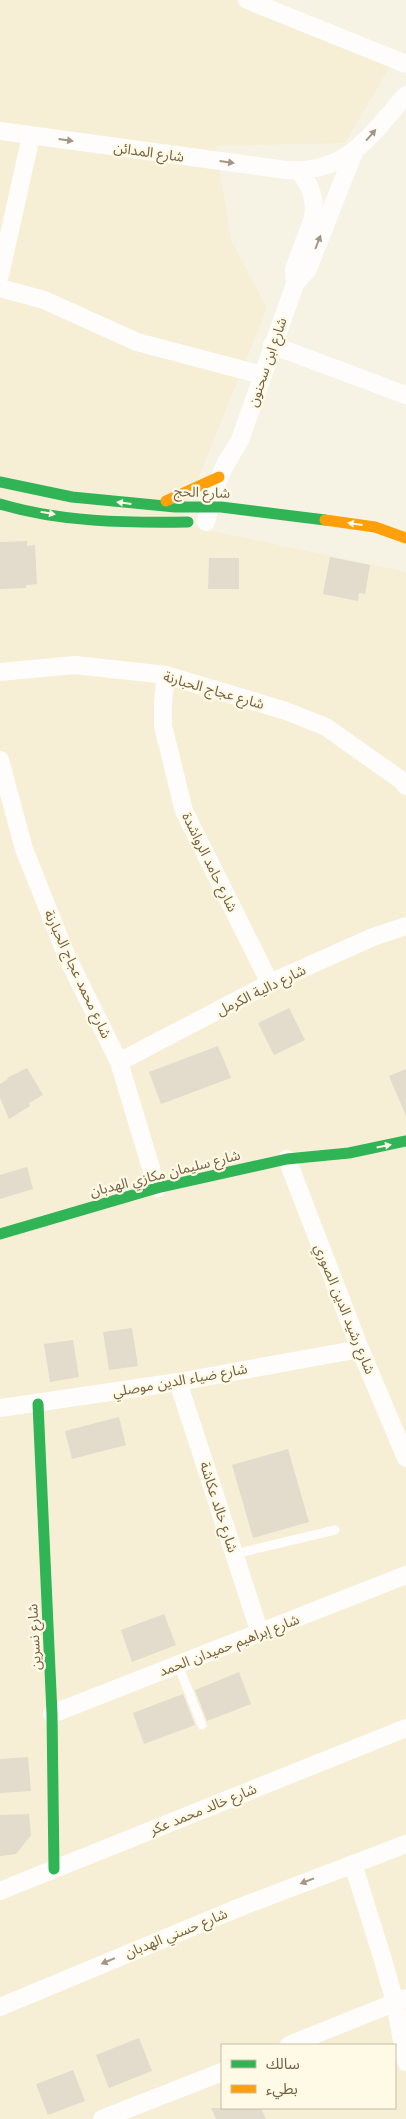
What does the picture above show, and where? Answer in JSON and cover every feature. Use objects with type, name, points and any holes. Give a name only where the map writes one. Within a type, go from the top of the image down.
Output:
[{"type":"street","points":[[246,0],[406,64]]},
{"type":"street","name":"شارع ابن سحنون","points":[[298,171],[322,168],[354,152],[406,95]]},
{"type":"street","name":"شارع المدائن","points":[[0,131],[298,171]]},
{"type":"street","points":[[0,275],[31,136]]},
{"type":"street","name":"شارع ابن سحنون","points":[[214,514],[238,454],[240,440],[295,284],[308,269],[354,152]]},
{"type":"street","name":"شارع ابن سحنون","points":[[295,284],[294,269],[313,218],[314,209],[309,184],[298,171]]},
{"type":"street","points":[[0,288],[44,300],[138,342],[262,375]]},
{"type":"street","points":[[272,345],[406,395]]},
{"type":"street","name":"شارع ابن سحنون","points":[[214,514],[219,477],[240,440]]},
{"type":"street","points":[[155,505],[188,493],[219,477]]},
{"type":"street","name":"شارع الحج","points":[[0,482],[72,497],[155,505],[214,514]]},
{"type":"street","points":[[236,496],[247,510]]},
{"type":"street","name":"شارع الحج","points":[[2,506],[58,515],[132,522],[247,510],[375,527],[404,538]]},
{"type":"street","name":"شارع الحج","points":[[286,527],[373,537],[404,538]]},
{"type":"street","name":"شارع عجاج الحبارنة","points":[[0,672],[75,665],[166,675],[286,711],[326,727],[401,780],[406,786]]},
{"type":"street","name":"شارع حامد الرواشدة","points":[[166,675],[163,726],[184,810],[270,983]]},
{"type":"street","name":"شارع محمد عجاج الحبارنة","points":[[0,760],[24,850],[67,956],[119,1062],[157,1188]]},
{"type":"street","name":"شارع دالية الكرمل","points":[[119,1062],[270,983],[373,937],[406,926]]},
{"type":"street","name":"شارع سليمان مكازي الهدبان","points":[[328,1154],[346,1146],[406,1129]]},
{"type":"street","name":"شارع سليمان مكازي الهدبان","points":[[3,1230],[157,1188],[286,1159],[349,1153],[406,1141]]},
{"type":"street","name":"شارع رشيد الدين الصوري","points":[[286,1159],[360,1348],[406,1458]]},
{"type":"street","name":"شارع ضياء الدين موصلي","points":[[0,1408],[38,1404],[178,1382],[360,1348]]},
{"type":"street","name":"شارع خالد عكاشة","points":[[178,1382],[260,1633]]},
{"type":"street","name":"شارع نسرين","points":[[38,1404],[52,1714],[54,1870]]},
{"type":"street","name":"شارع إبراهيم حميدان الحمد","points":[[52,1714],[406,1575]]},
{"type":"street","name":"شارع خالد محمد عكر","points":[[0,1891],[406,1728]]},
{"type":"street","name":"شارع حسني الهدبان","points":[[0,2007],[224,1913],[406,1844]]},
{"type":"street","points":[[353,1864],[400,2000],[406,2062]]},
{"type":"street","points":[[291,2044],[400,2000]]},
{"type":"street","points":[[102,2119],[221,2072]]},
{"type":"lane","points":[[235,1554],[336,1530]]},
{"type":"lane","points":[[178,1665],[202,1726]]},
{"type":"shaded area","points":[[0,0],[270,0],[398,53],[345,143],[216,146],[231,240],[267,308],[180,524],[406,572],[406,2119],[0,2119]]},
{"type":"building","points":[[27,541],[27,546],[35,545],[37,584],[26,585],[26,588],[0,589],[0,542]]},
{"type":"building","points":[[330,557],[370,565],[365,594],[359,593],[358,601],[323,594]]},
{"type":"building","points":[[209,558],[239,558],[239,589],[208,589]]},
{"type":"building","points":[[289,1008],[305,1040],[274,1055],[258,1023]]},
{"type":"building","points":[[218,1046],[231,1078],[161,1104],[149,1072]]},
{"type":"building","points":[[27,1068],[43,1095],[29,1103],[30,1106],[9,1119],[0,1098],[0,1084],[7,1078]]},
{"type":"building","points":[[406,1069],[406,1116],[389,1076]]},
{"type":"building","points":[[27,1167],[33,1189],[0,1199],[0,1175]]},
{"type":"building","points":[[132,1328],[138,1366],[109,1370],[103,1332]]},
{"type":"building","points":[[73,1340],[79,1377],[50,1382],[44,1344]]},
{"type":"building","points":[[119,1417],[126,1445],[72,1459],[65,1431]]},
{"type":"building","points":[[288,1449],[309,1522],[253,1538],[232,1465]]},
{"type":"building","points":[[164,1614],[176,1645],[132,1662],[121,1630]]},
{"type":"building","points":[[239,1672],[251,1704],[207,1721],[195,1690]]},
{"type":"building","points":[[183,1694],[195,1725],[144,1744],[133,1713]]},
{"type":"building","points":[[28,1757],[31,1791],[0,1793],[0,1759]]},
{"type":"building","points":[[29,1814],[31,1835],[16,1854],[0,1856],[0,1815]]},
{"type":"building","points":[[139,2038],[152,2071],[109,2088],[96,2055]]},
{"type":"building","points":[[73,2070],[85,2101],[48,2115],[36,2084]]},
{"type":"building","points":[[211,2108],[261,2109],[266,2119],[216,2119]]},
{"type":"traffic: fast","points":[[0,482],[72,497],[175,507],[221,507],[325,520]]},
{"type":"traffic: fast","points":[[0,504],[46,515],[70,518],[141,522],[188,522]]},
{"type":"traffic: fast","points":[[0,1234],[157,1188],[287,1159],[349,1153],[406,1141]]},
{"type":"traffic: fast","points":[[38,1404],[52,1714],[54,1869]]},
{"type":"traffic: slow","points":[[166,501],[219,477]]},
{"type":"traffic: slow","points":[[325,520],[375,527],[406,538]]}]
